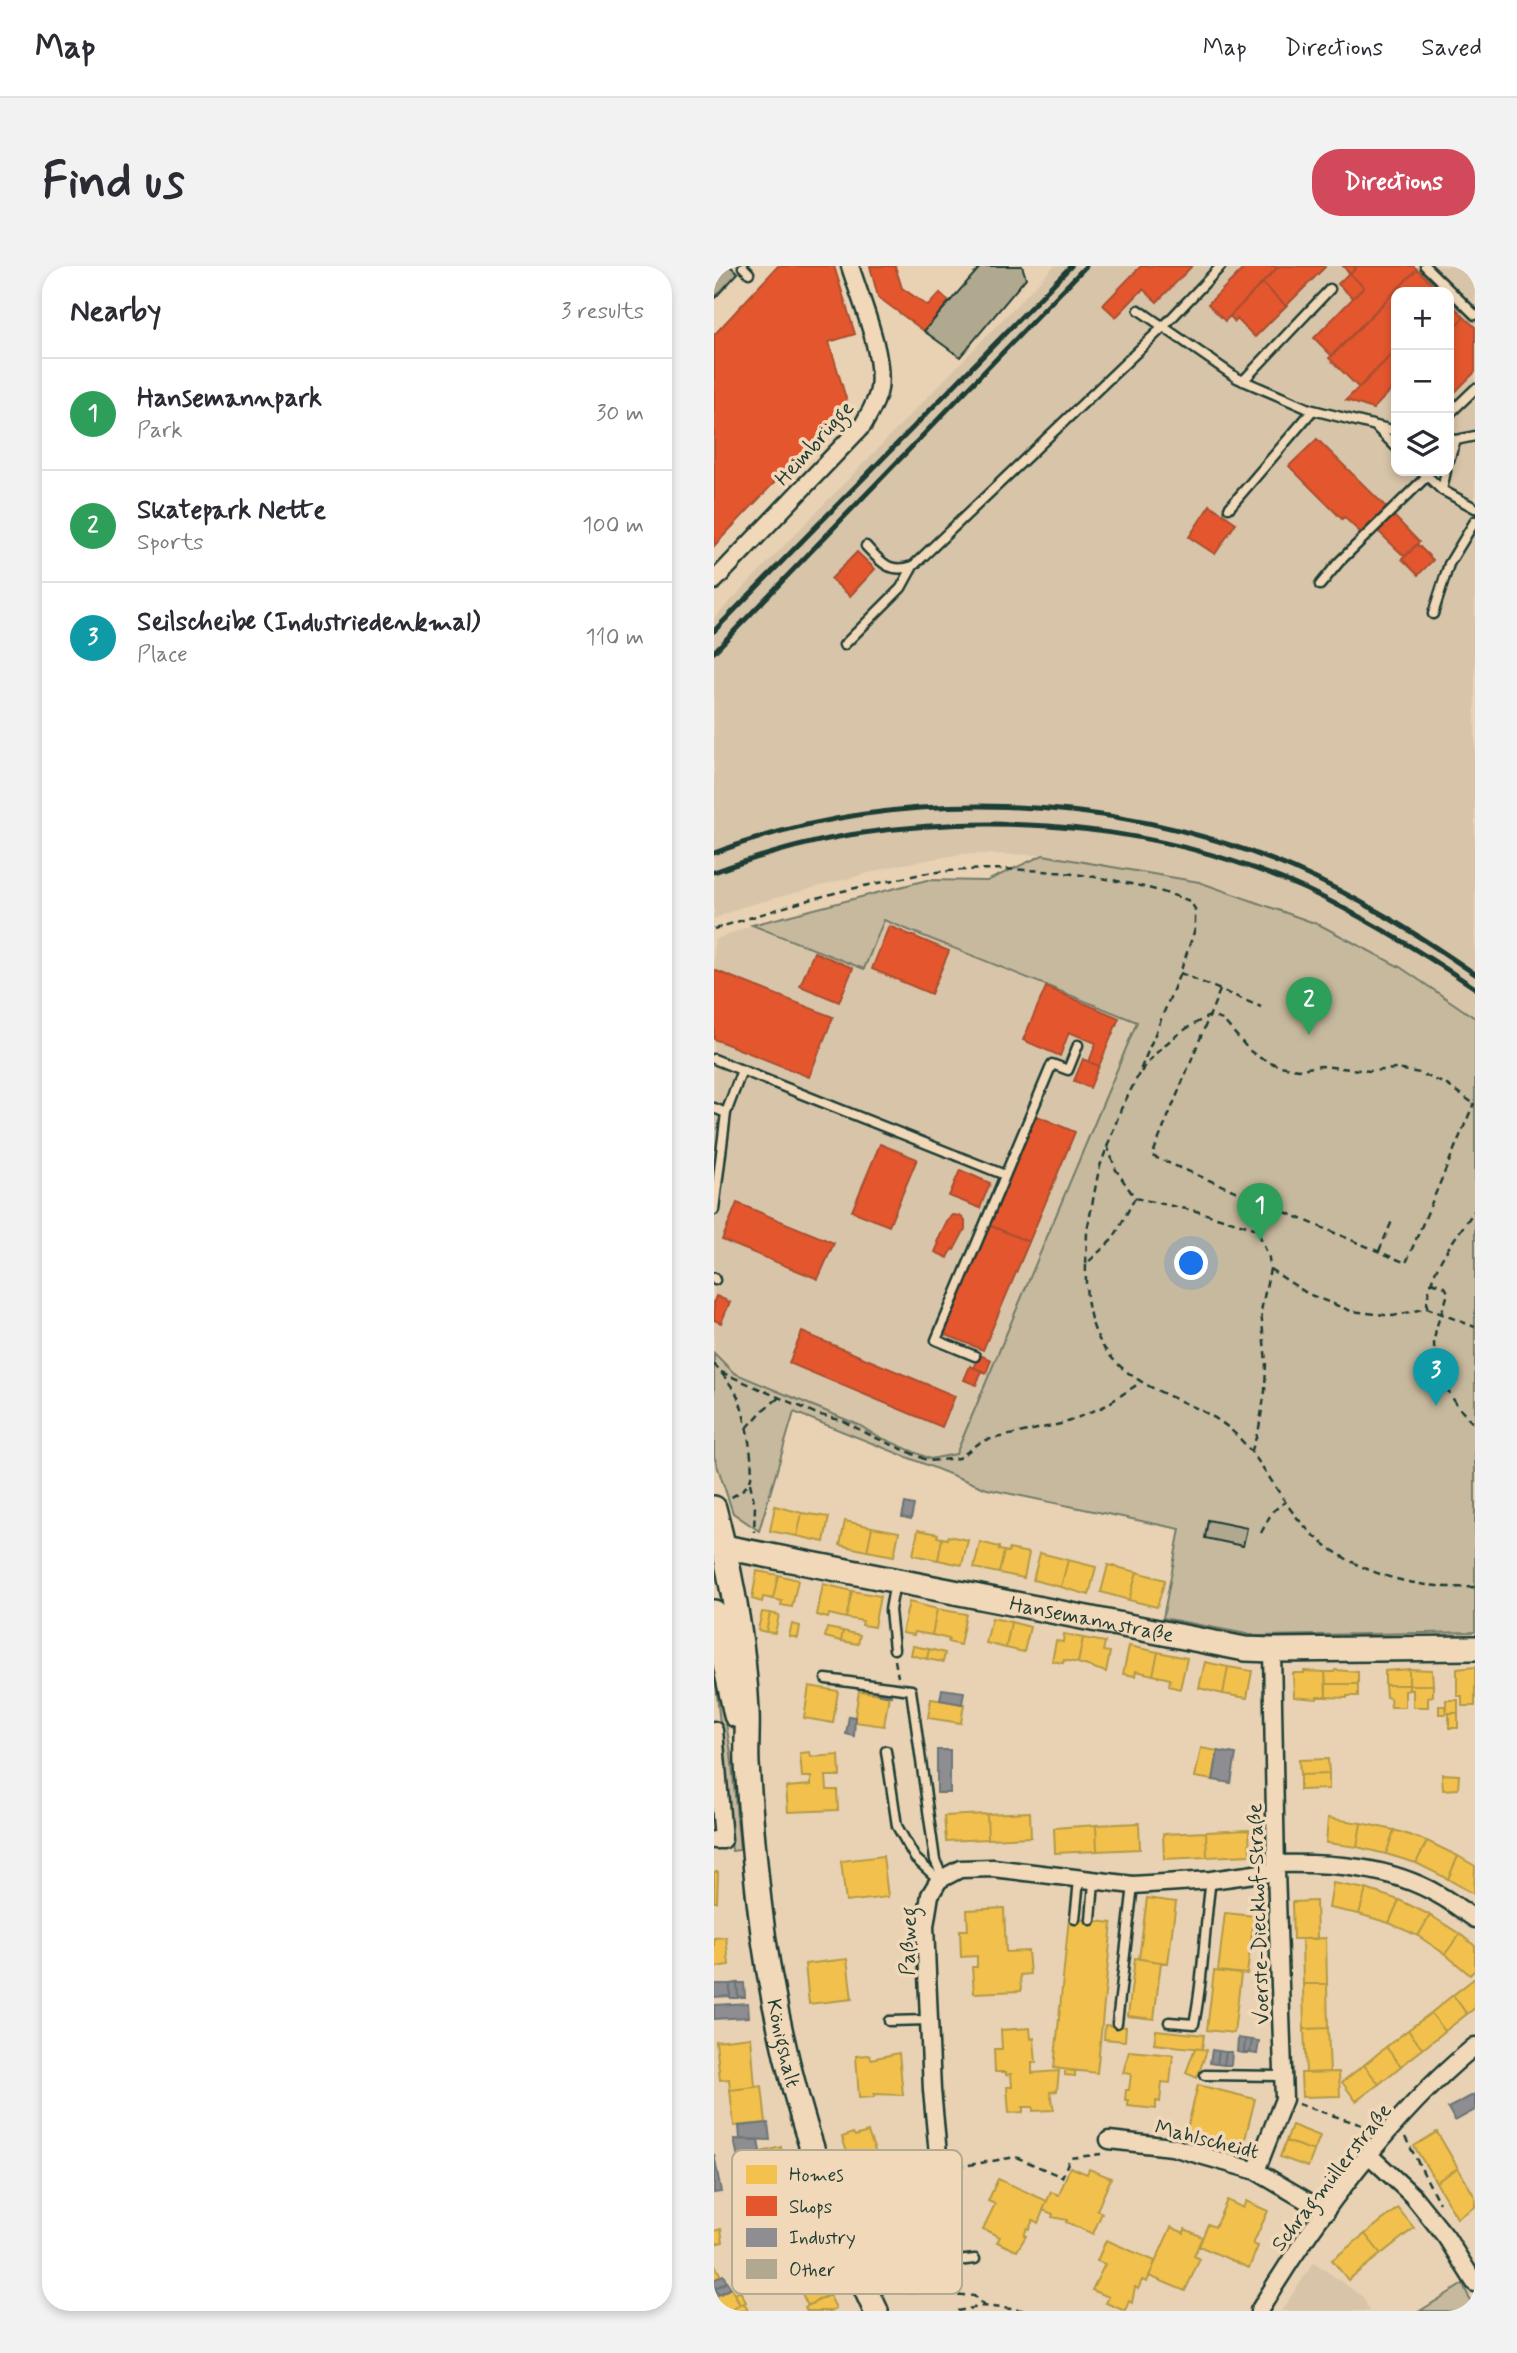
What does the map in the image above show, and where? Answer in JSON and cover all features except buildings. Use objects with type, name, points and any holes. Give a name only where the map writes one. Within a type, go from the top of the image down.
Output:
[{"type":"main road","name":"Königshalt","points":[[720,1504],[719,1546],[742,1651],[748,1712],[747,1762],[769,1980],[785,2056],[812,2150]]},
{"type":"main road","name":"Hansemannstraße","points":[[719,1546],[1245,1649],[1475,1648]]},
{"type":"main road","name":"Königshalt","points":[[715,1624],[747,1762]]},
{"type":"main road","name":"Königshalt","points":[[868,2294],[876,2311]]},
{"type":"street","name":"Heimbrügge","points":[[714,581],[863,425],[873,407],[878,390],[879,367],[850,266]]},
{"type":"street","name":"Voerste-Dieckhof-Straße","points":[[1256,2171],[1284,2099],[1272,1650]]},
{"type":"street","points":[[714,1730],[719,1840]]},
{"type":"street","points":[[941,1879],[960,1869],[993,1868],[1133,1885],[1211,1880],[1276,1868],[1349,1866],[1394,1875],[1438,1894],[1475,1919]]},
{"type":"street","name":"Paßweg","points":[[938,2150],[925,1926],[930,1895],[941,1879]]},
{"type":"street","name":"Schragmüllerstraße","points":[[1259,2311],[1326,2212],[1369,2155],[1449,2067],[1475,2046]]},
{"type":"street","name":"Mahlscheidt","points":[[1109,2140],[1172,2147],[1256,2171],[1326,2212]]},
{"type":"street","points":[[1369,2155],[1413,2196],[1446,2237],[1475,2283]]},
{"type":"lane","points":[[844,645],[901,588],[913,566],[1163,327],[1221,266]]},
{"type":"lane","points":[[1425,266],[1475,315]]},
{"type":"lane","points":[[1243,381],[1331,289]]},
{"type":"lane","points":[[1139,310],[1243,381],[1313,410],[1391,430]]},
{"type":"lane","points":[[1450,413],[1475,388]]},
{"type":"lane","points":[[1228,508],[1313,410]]},
{"type":"lane","points":[[1377,428],[1391,441]]},
{"type":"lane","points":[[1454,439],[1475,436]]},
{"type":"lane","points":[[1320,585],[1422,476]]},
{"type":"lane","points":[[1426,476],[1442,490],[1475,508]]},
{"type":"lane","points":[[1442,490],[1445,476]]},
{"type":"lane","points":[[1433,614],[1449,564],[1474,524]]},
{"type":"lane","points":[[866,546],[883,564],[893,569],[902,570],[913,566]]},
{"type":"lane","points":[[975,1356],[936,1340],[1052,1064],[1068,1070],[1078,1045]]},
{"type":"lane","points":[[714,1059],[1005,1175]]},
{"type":"lane","points":[[714,1210],[726,1113],[742,1070]]},
{"type":"lane","points":[[714,1108],[726,1113]]},
{"type":"lane","points":[[894,1649],[890,1610],[895,1579]]},
{"type":"lane","points":[[826,1679],[911,1690],[935,1860],[941,1879]]},
{"type":"lane","points":[[886,1751],[897,1826],[915,1858],[941,1879]]},
{"type":"lane","points":[[1169,2022],[1195,2024],[1211,1880]]},
{"type":"lane","points":[[1076,1919],[1087,1881]]},
{"type":"lane","points":[[1087,1881],[1091,1920]]},
{"type":"lane","points":[[1117,2024],[1133,1885]]},
{"type":"lane","points":[[889,2021],[929,2020]]},
{"type":"lane","points":[[1205,2075],[1284,2076]]},
{"type":"lane","points":[[962,2260],[975,2259]]},
{"type":"path","points":[[714,929],[798,902],[865,885],[936,872],[1028,870],[1139,884],[1190,901],[1195,909],[1195,929],[1137,1078],[1106,1144],[1092,1199],[1087,1231],[1085,1295],[1090,1322],[1104,1350],[1118,1365],[1141,1382],[1206,1411],[1230,1429],[1252,1450],[1286,1501],[1311,1532],[1334,1553],[1368,1570],[1409,1583],[1475,1587]]},
{"type":"path","points":[[1180,973],[1261,1007]]},
{"type":"path","points":[[1137,1078],[1165,1043],[1209,1016],[1223,1020],[1258,1057],[1279,1066],[1299,1069],[1321,1066],[1370,1071],[1397,1069],[1420,1073],[1475,1104],[1406,1263],[1152,1156],[1209,1016],[1220,990]]},
{"type":"path","points":[[1106,1144],[1116,1170],[1135,1198],[1196,1211],[1257,1229]]},
{"type":"path","points":[[1086,1264],[1113,1239],[1135,1198]]},
{"type":"path","points":[[1252,1450],[1259,1428],[1265,1391],[1266,1362],[1261,1311],[1270,1269],[1257,1229],[1268,1205]]},
{"type":"path","points":[[1427,1308],[1432,1282],[1448,1248],[1475,1210]]},
{"type":"path","points":[[1379,1251],[1392,1221]]},
{"type":"path","points":[[1270,1269],[1308,1294],[1351,1311],[1393,1316],[1427,1308],[1475,1327]]},
{"type":"path","points":[[1432,1282],[1444,1287],[1448,1292],[1434,1338],[1436,1360],[1452,1396],[1475,1425]]},
{"type":"path","points":[[714,1364],[738,1396],[747,1428],[750,1482],[755,1506],[754,1539]]},
{"type":"path","points":[[721,1372],[817,1414],[843,1421],[929,1461],[959,1458],[982,1441],[1066,1423],[1105,1406],[1141,1382]]},
{"type":"path","points":[[747,1428],[764,1409],[780,1397]]},
{"type":"path","points":[[720,1504],[750,1482]]},
{"type":"path","points":[[1261,1533],[1272,1512],[1286,1501]]},
{"type":"path","points":[[1284,2099],[1393,2128],[1439,2198],[1446,2237]]},
{"type":"path","points":[[962,2166],[1016,2157],[1062,2177],[1070,2158],[1107,2153],[1109,2140]]},
{"type":"path","points":[[962,2294],[974,2295],[984,2306]]},
{"type":"path","points":[[957,2311],[1001,2306],[1029,2311]]},
{"type":"shaded area","points":[[1054,266],[1475,266],[1475,1018],[1400,967],[1320,925],[1199,882],[1043,855],[963,854],[898,865],[739,908],[714,919],[714,618]]},
{"type":"shaded area","points":[[1043,855],[1199,882],[1320,925],[1400,967],[1475,1018],[1475,1632],[1257,1636],[1163,1618],[1180,1529],[987,1489],[794,1412],[759,1531],[733,1513],[714,1456],[714,1353],[734,1373],[859,1425],[875,1435],[930,1459],[956,1454],[1137,1022],[884,920],[864,969],[752,925],[927,880],[987,881]]},
{"type":"shaded area","points":[[884,920],[1137,1022],[956,1454],[930,1459],[875,1435],[859,1425],[734,1373],[714,1353],[714,940],[752,925],[864,969]]},
{"type":"shaded area","points":[[719,1682],[731,1753],[740,1850],[732,1851],[716,1683]]},
{"type":"shaded area","points":[[1314,2262],[1363,2297],[1370,2311],[1281,2311]]},
{"type":"shaded area","points":[[1463,2284],[1475,2311],[1420,2311]]},
{"type":"railway","points":[[714,631],[1071,266]]},
{"type":"railway","points":[[714,652],[1086,266]]},
{"type":"railway","points":[[714,853],[784,831],[856,816],[930,808],[1004,806],[1079,812],[1152,824],[1224,843],[1292,868],[1386,916],[1475,974]]},
{"type":"railway","points":[[714,872],[825,840],[919,827],[1032,825],[1144,838],[1253,868],[1305,889],[1392,935],[1475,988]]},
{"type":"place","name":"Skatepark Nette","points":[[1309,1035]]},
{"type":"place","name":"Hansemannpark","points":[[1260,1241]]},
{"type":"place","name":"Seilscheibe (Industriedenkmal)","points":[[1436,1406]]}]
